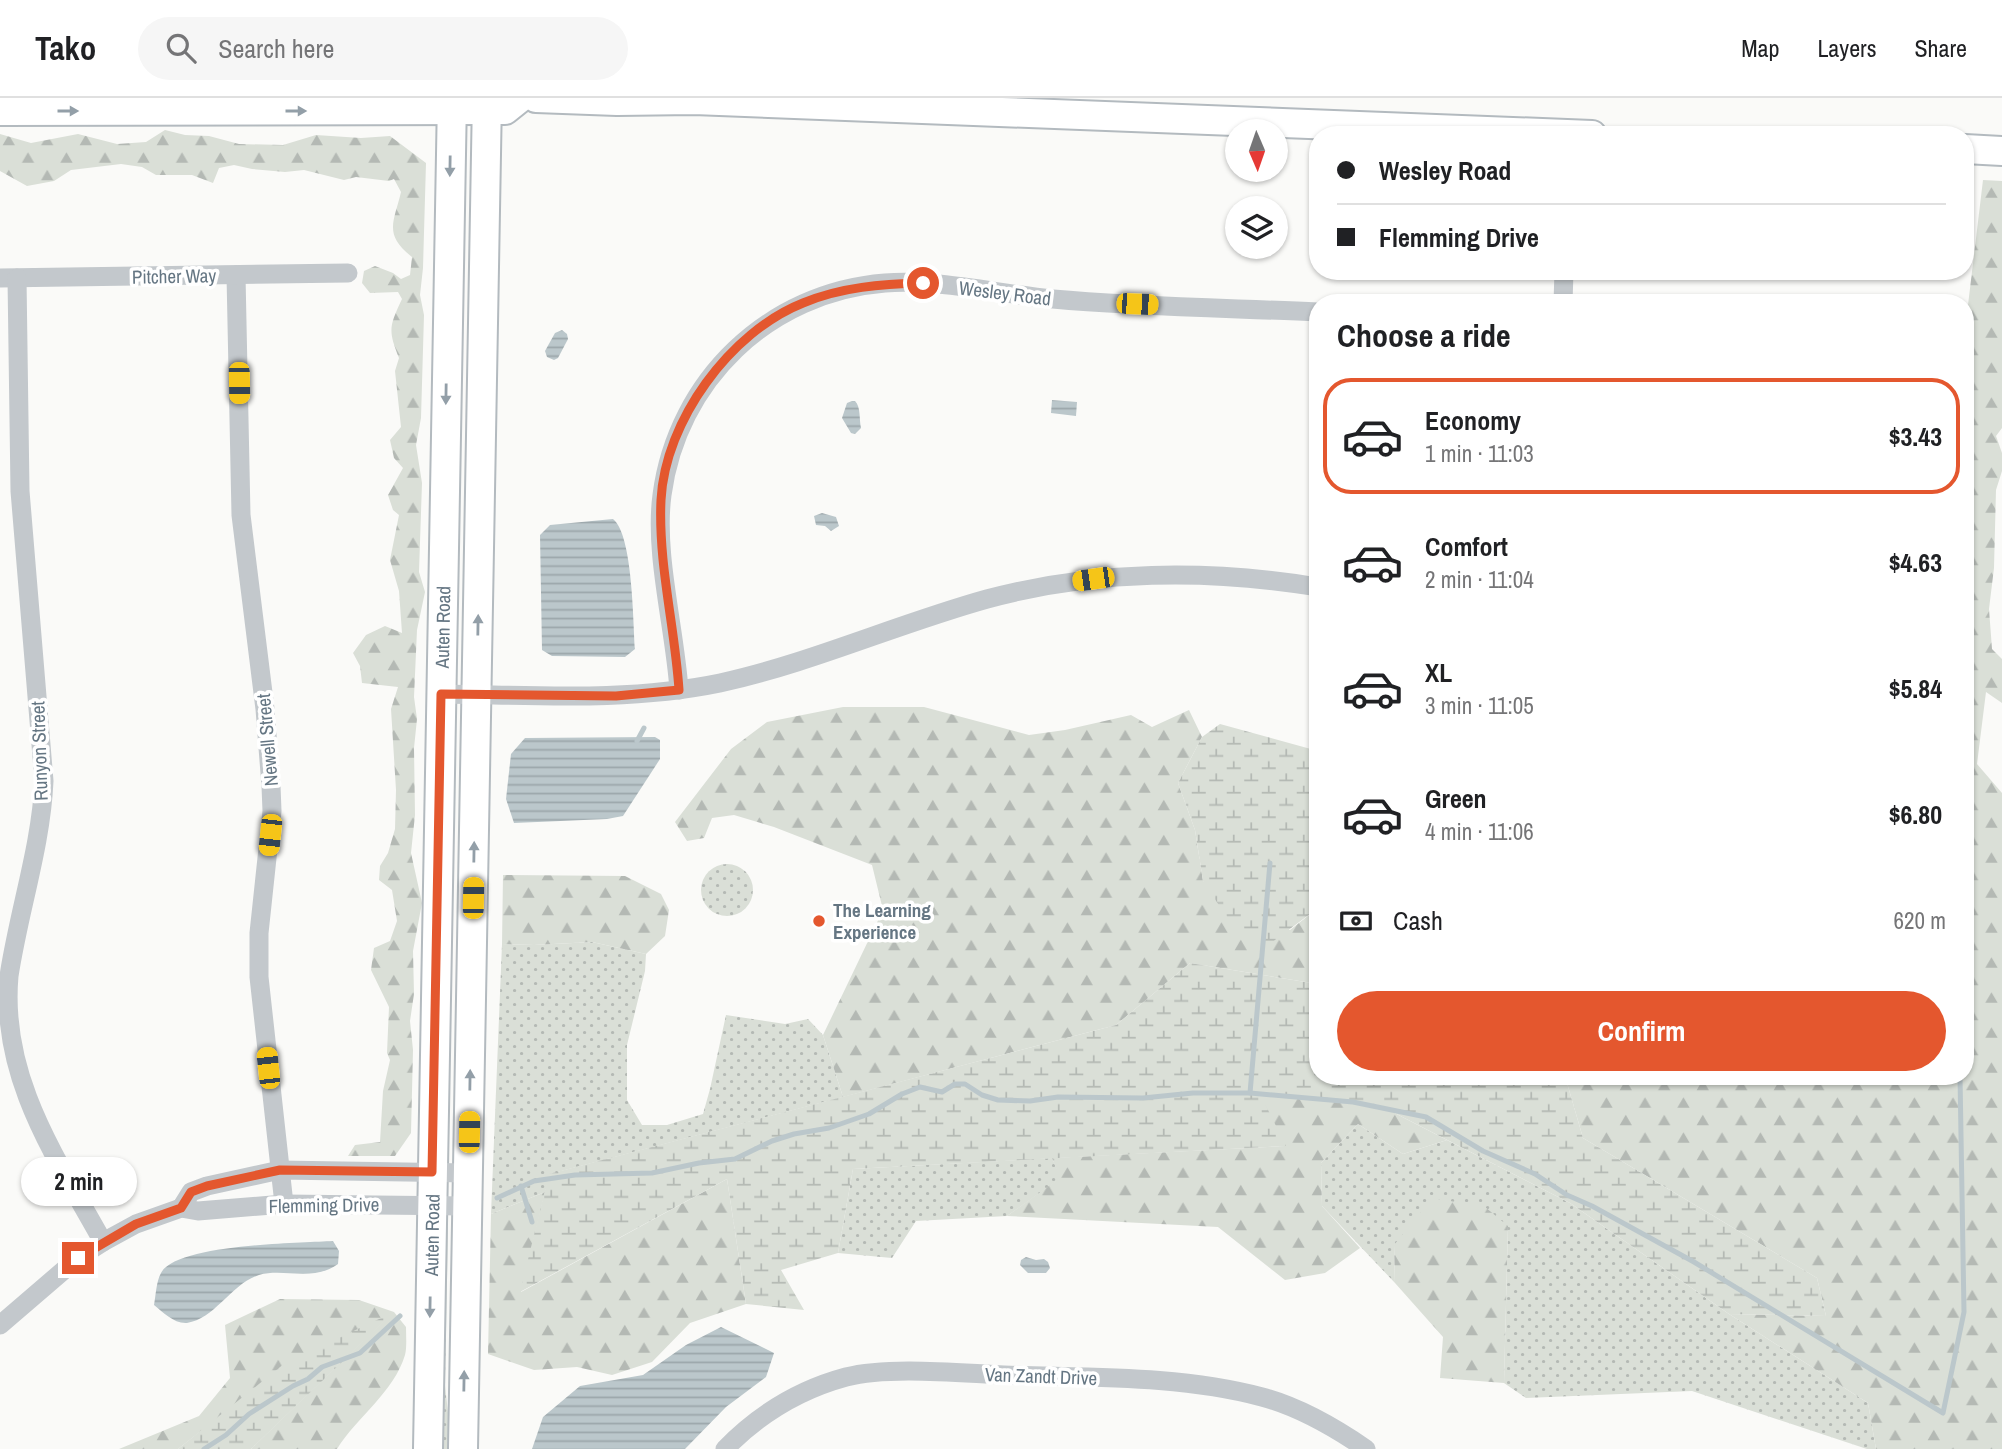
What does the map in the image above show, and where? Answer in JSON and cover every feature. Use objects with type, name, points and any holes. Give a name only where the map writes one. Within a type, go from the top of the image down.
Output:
[{"type":"street","points":[[0,111],[487,104],[505,110],[520,98]]},
{"type":"street","points":[[536,98],[694,100],[1363,126]]},
{"type":"street","name":"Auten Road","points":[[463,1449],[487,104]]},
{"type":"street","name":"Auten Road","points":[[428,1449],[452,105]]},
{"type":"street","points":[[1974,149],[2002,151]]},
{"type":"street","name":"Pitcher Way","points":[[9,278],[348,273]]},
{"type":"street","name":"Newell Street","points":[[236,275],[242,515],[266,720],[272,811],[259,933],[259,977],[284,1203]]},
{"type":"street","name":"Runyon Street","points":[[9,278],[20,491],[44,781],[39,828],[9,978],[7,1015],[12,1062],[32,1118],[103,1242]]},
{"type":"street","name":"Wesley Road","points":[[679,690],[661,541],[662,497],[668,459],[682,423],[699,393],[719,366],[743,341],[770,321],[803,303],[884,283],[923,283],[1052,299],[1309,312]]},
{"type":"street","points":[[441,694],[616,696],[679,690],[764,672],[989,599],[1093,579],[1152,575],[1228,577],[1280,580],[1309,585]]},
{"type":"street","name":"Flemming Drive","points":[[181,1208],[191,1192],[280,1170],[468,1173]]},
{"type":"street","name":"Flemming Drive","points":[[0,1325],[78,1258],[136,1224],[181,1208],[198,1211],[284,1203],[467,1206]]},
{"type":"street","name":"Van Zandt Drive","points":[[725,1449],[747,1426],[811,1388],[848,1377],[883,1372],[1213,1385],[1265,1398],[1301,1412],[1338,1429],[1366,1449]]},
{"type":"green space","points":[[165,130],[185,135],[209,136],[239,144],[283,145],[316,135],[361,138],[390,136],[426,163],[420,295],[424,315],[421,418],[416,445],[422,483],[419,572],[425,592],[417,630],[414,697],[417,719],[414,748],[415,815],[411,853],[422,903],[413,951],[414,994],[410,1021],[413,1050],[411,1133],[395,1156],[348,1156],[355,1145],[380,1142],[383,1091],[390,1060],[387,1053],[389,1007],[371,970],[374,948],[390,941],[397,921],[392,890],[379,880],[380,866],[388,853],[395,829],[396,790],[391,709],[398,687],[362,683],[360,666],[353,653],[366,635],[385,626],[402,633],[399,591],[390,560],[399,515],[393,510],[388,495],[403,468],[394,458],[390,440],[401,427],[395,371],[399,358],[392,328],[402,299],[398,292],[370,293],[362,283],[364,271],[375,266],[401,279],[410,275],[412,257],[397,241],[393,227],[401,192],[394,179],[389,181],[356,177],[344,180],[304,170],[285,172],[234,165],[219,168],[213,183],[192,175],[156,175],[142,167],[121,164],[71,170],[54,181],[27,186],[0,171],[0,134],[31,143],[78,134],[117,144],[146,142]]},
{"type":"green space","points":[[1983,180],[2002,181],[2002,428],[1996,436],[2002,453],[2002,471],[1996,490],[1994,568],[1989,609],[1992,649],[2002,659],[2002,703],[1986,692],[1977,764],[2002,793],[2002,1449],[1876,1449],[1868,1403],[1729,1314],[1826,1316],[1817,1278],[1583,1138],[1568,1085],[1974,1085],[1974,294],[1969,294],[1971,280],[1974,280],[1974,255]]},
{"type":"green space","points":[[843,707],[924,707],[1029,735],[1131,715],[1152,727],[1189,710],[1202,737],[1178,783],[1195,830],[1203,881],[1290,930],[1309,915],[1309,983],[1190,963],[1116,1025],[843,1097],[823,1035],[883,910],[872,865],[774,827],[734,815],[712,818],[704,838],[687,841],[675,822],[731,749],[767,722]]},
{"type":"green space","points":[[1220,724],[1309,749],[1309,915],[1271,943],[1248,939],[1226,916],[1203,881],[1195,830],[1178,783],[1202,737]]},
{"type":"green space","points":[[727,864],[737,866],[745,872],[751,880],[751,900],[745,908],[737,914],[727,916],[717,914],[709,908],[703,900],[701,890],[703,880],[709,872],[717,866]]},
{"type":"green space","points":[[503,875],[625,876],[661,894],[669,910],[665,936],[646,954],[592,942],[502,944]]},
{"type":"green space","points":[[592,942],[646,954],[645,971],[627,1045],[627,1100],[642,1125],[667,1125],[703,1114],[726,1015],[785,1024],[808,1019],[823,1035],[843,1097],[550,1174],[545,1192],[491,1214],[502,944]]},
{"type":"green space","points":[[1190,963],[1309,983],[1309,1085],[1568,1085],[1583,1138],[1817,1278],[1826,1316],[1729,1314],[1570,1203],[1383,1107],[1260,1094],[1286,1146],[853,1169],[838,1253],[781,1270],[804,1310],[746,1304],[727,1179],[520,1292],[549,1174],[1116,1025]]},
{"type":"green space","points":[[1259,1094],[1383,1107],[1447,1140],[1403,1154],[1358,1124],[1321,1163],[1322,1206],[1360,1248],[1325,1273],[1285,1280],[1218,1227],[1007,1216],[1060,1178],[1052,1158],[1285,1146]]},
{"type":"green space","points":[[1358,1124],[1403,1154],[1447,1140],[1570,1203],[1729,1314],[1868,1403],[1876,1449],[1867,1449],[1692,1391],[1526,1398],[1504,1383],[1508,1226],[1394,1245],[1395,1283],[1322,1206],[1321,1163]]},
{"type":"green space","points":[[1052,1158],[1061,1178],[1007,1216],[916,1221],[892,1258],[838,1253],[853,1169]]},
{"type":"green space","points":[[727,1179],[746,1304],[690,1323],[652,1362],[612,1375],[577,1367],[534,1370],[488,1354],[491,1214],[545,1192],[521,1292]]},
{"type":"green space","points":[[1432,1198],[1485,1207],[1508,1226],[1504,1383],[1440,1378],[1443,1337],[1395,1283],[1394,1245]]},
{"type":"green space","points":[[445,1224],[448,1227],[445,1385],[452,1449],[440,1449]]},
{"type":"green space","points":[[280,1299],[359,1300],[394,1312],[406,1327],[406,1352],[393,1381],[337,1449],[251,1449],[391,1314],[201,1431],[178,1449],[119,1449],[199,1416],[230,1378],[225,1325]]},
{"type":"green space","points":[[394,1312],[251,1449],[178,1449],[285,1363]]},
{"type":"shaded area","points":[[562,330],[568,339],[558,358],[554,360],[547,357],[545,351],[555,333]]},
{"type":"shaded area","points":[[1052,400],[1077,402],[1076,416],[1051,413]]},
{"type":"shaded area","points":[[852,401],[858,406],[861,428],[855,434],[851,433],[842,418],[847,403]]},
{"type":"shaded area","points":[[822,513],[836,517],[839,526],[831,531],[825,526],[816,525],[814,516]]},
{"type":"shaded area","points":[[613,519],[625,542],[635,649],[625,657],[552,656],[542,650],[540,535],[550,525]]},
{"type":"shaded area","points":[[655,737],[660,740],[660,759],[623,816],[514,823],[506,799],[511,754],[525,738]]},
{"type":"shaded area","points":[[333,1241],[339,1251],[338,1264],[309,1274],[259,1275],[249,1279],[197,1320],[178,1322],[154,1305],[161,1273],[171,1263],[190,1256],[268,1244]]},
{"type":"shaded area","points":[[1026,1257],[1044,1259],[1050,1268],[1046,1273],[1028,1273],[1020,1265],[1021,1260]]},
{"type":"shaded area","points":[[721,1327],[774,1353],[766,1377],[726,1407],[685,1449],[532,1449],[543,1417],[580,1386],[643,1375],[686,1345]]},
{"type":"waterway","points":[[637,741],[644,728]]},
{"type":"waterway","points":[[1250,1093],[1270,863]]},
{"type":"waterway","points":[[497,1198],[534,1181],[575,1175],[652,1173],[735,1159],[772,1141],[829,1128],[869,1114],[902,1094],[920,1087],[942,1092],[955,1084],[965,1084],[982,1095],[998,1100],[1250,1093],[1353,1102],[1426,1117],[1483,1151],[1535,1174],[1567,1195],[1694,1262],[1943,1413],[1964,1312],[1960,1085]]},
{"type":"waterway","points":[[521,1186],[532,1222]]},
{"type":"waterway","points":[[204,1449],[226,1435],[249,1414],[308,1379],[322,1367],[360,1353],[400,1316]]},
{"type":"place","name":"The Learning Experience","points":[[819,921]]},
{"type":"route","points":[[78,1258],[136,1224],[181,1208],[191,1192],[207,1186],[280,1170],[432,1172],[441,694],[616,696],[679,690],[677,655],[661,541],[662,497],[668,459],[682,423],[699,393],[719,366],[743,341],[770,321],[803,303],[884,283],[923,283]]}]
